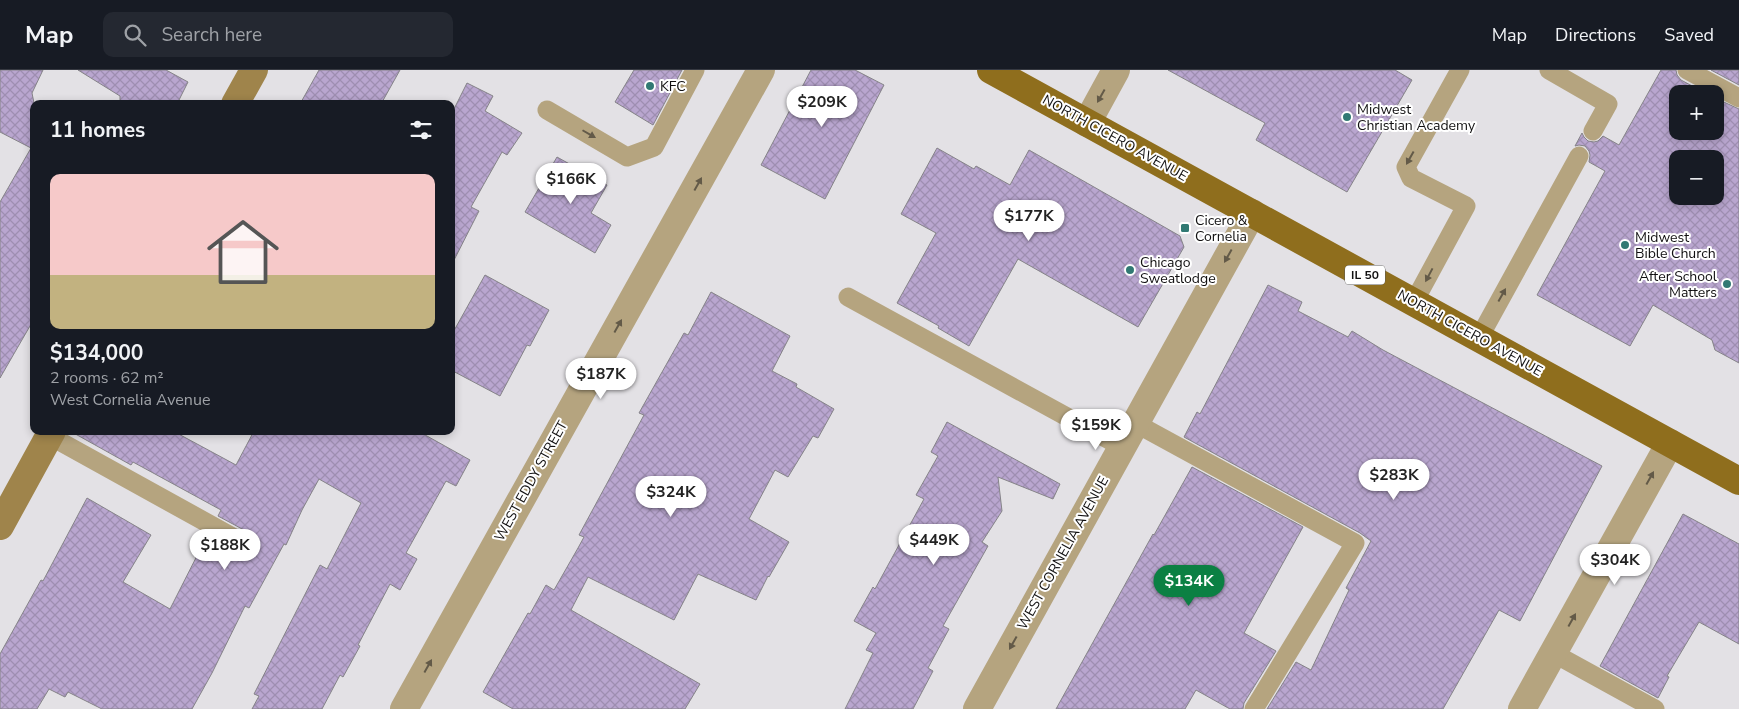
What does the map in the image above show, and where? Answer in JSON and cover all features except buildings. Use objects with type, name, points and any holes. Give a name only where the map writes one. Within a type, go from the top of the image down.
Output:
[{"type":"main road","name":"NORTH CICERO AVENUE","points":[[991,70],[1739,481]]},
{"type":"street","points":[[237,100],[254,70]]},
{"type":"street","name":"WEST EDDY STREET","points":[[404,709],[761,70]]},
{"type":"street","points":[[1087,123],[1116,70]]},
{"type":"street","name":"WEST CORNELIA AVENUE","points":[[977,709],[1252,213]]},
{"type":"street","points":[[0,526],[50,435]]},
{"type":"street","points":[[1522,709],[1670,443]]},
{"type":"lane","points":[[547,110],[627,157],[654,147],[695,70]]},
{"type":"lane","points":[[1414,302],[1466,206],[1411,178],[1406,167],[1460,70]]},
{"type":"lane","points":[[1549,70],[1608,104],[1594,131]]},
{"type":"lane","points":[[1687,70],[1739,98]]},
{"type":"lane","points":[[1479,338],[1579,156]]},
{"type":"lane","points":[[848,297],[1122,447]]},
{"type":"lane","points":[[1135,423],[1355,543],[1254,709]]},
{"type":"lane","points":[[53,435],[238,540]]},
{"type":"lane","points":[[1553,654],[1655,709]]},
{"type":"place","name":"KFC","points":[[650,86]]},
{"type":"place","name":"Midwest Christian Academy","points":[[1347,117]]},
{"type":"place","name":"Cicero & Cornelia","points":[[1185,228]]},
{"type":"place","name":"Midwest Bible Church","points":[[1625,245]]},
{"type":"place","name":"Chicago Sweatlodge","points":[[1130,270]]},
{"type":"place","name":"After School Matters","points":[[1727,284]]}]
